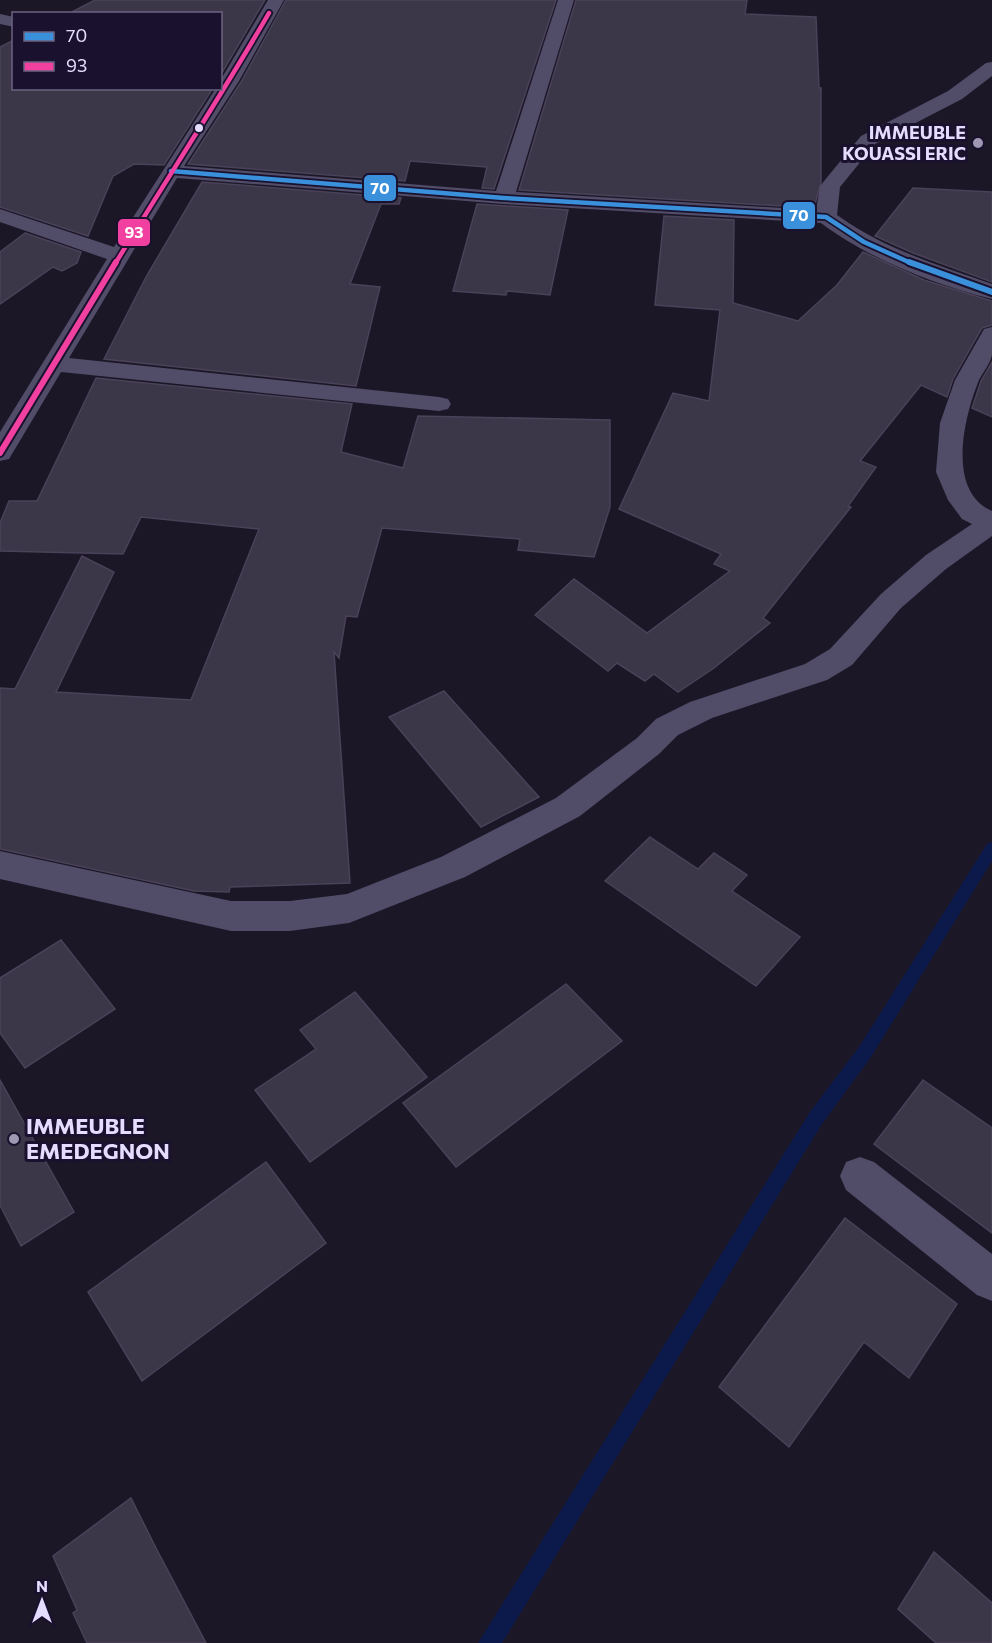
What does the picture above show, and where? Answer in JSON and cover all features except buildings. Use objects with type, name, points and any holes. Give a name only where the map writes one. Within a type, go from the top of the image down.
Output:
[{"type":"street","points":[[225,80],[276,0]]},
{"type":"street","points":[[504,198],[566,0]]},
{"type":"street","points":[[826,217],[830,186],[868,141],[955,95],[992,67]]},
{"type":"street","points":[[0,453],[219,90]]},
{"type":"street","points":[[171,171],[504,198],[826,217],[846,233],[897,258],[992,292]]},
{"type":"street","points":[[0,215],[119,256]]},
{"type":"street","points":[[0,865],[231,916],[290,916],[349,908],[453,867],[568,807],[648,746],[667,727],[701,711],[816,672],[841,657],[891,601],[936,562],[992,523],[972,513],[957,494],[949,472],[953,423],[967,380],[992,334]]},
{"type":"street","points":[[54,364],[439,404]]},
{"type":"street","points":[[860,1176],[992,1280]]},
{"type":"waterway","points":[[489,1643],[816,1118],[865,1052],[992,848]]},
{"type":"transit line","name":"93","points":[[0,453],[171,171],[230,81],[269,13]]},
{"type":"transit line","name":"70","points":[[171,171],[504,198],[826,217],[844,231],[884,252],[992,292]]},
{"type":"place","name":"IMMEUBLE KOUASSI ERIC","points":[[978,143]]},
{"type":"place","name":"IMMEUBLE EMEDEGNON","points":[[14,1139]]}]
